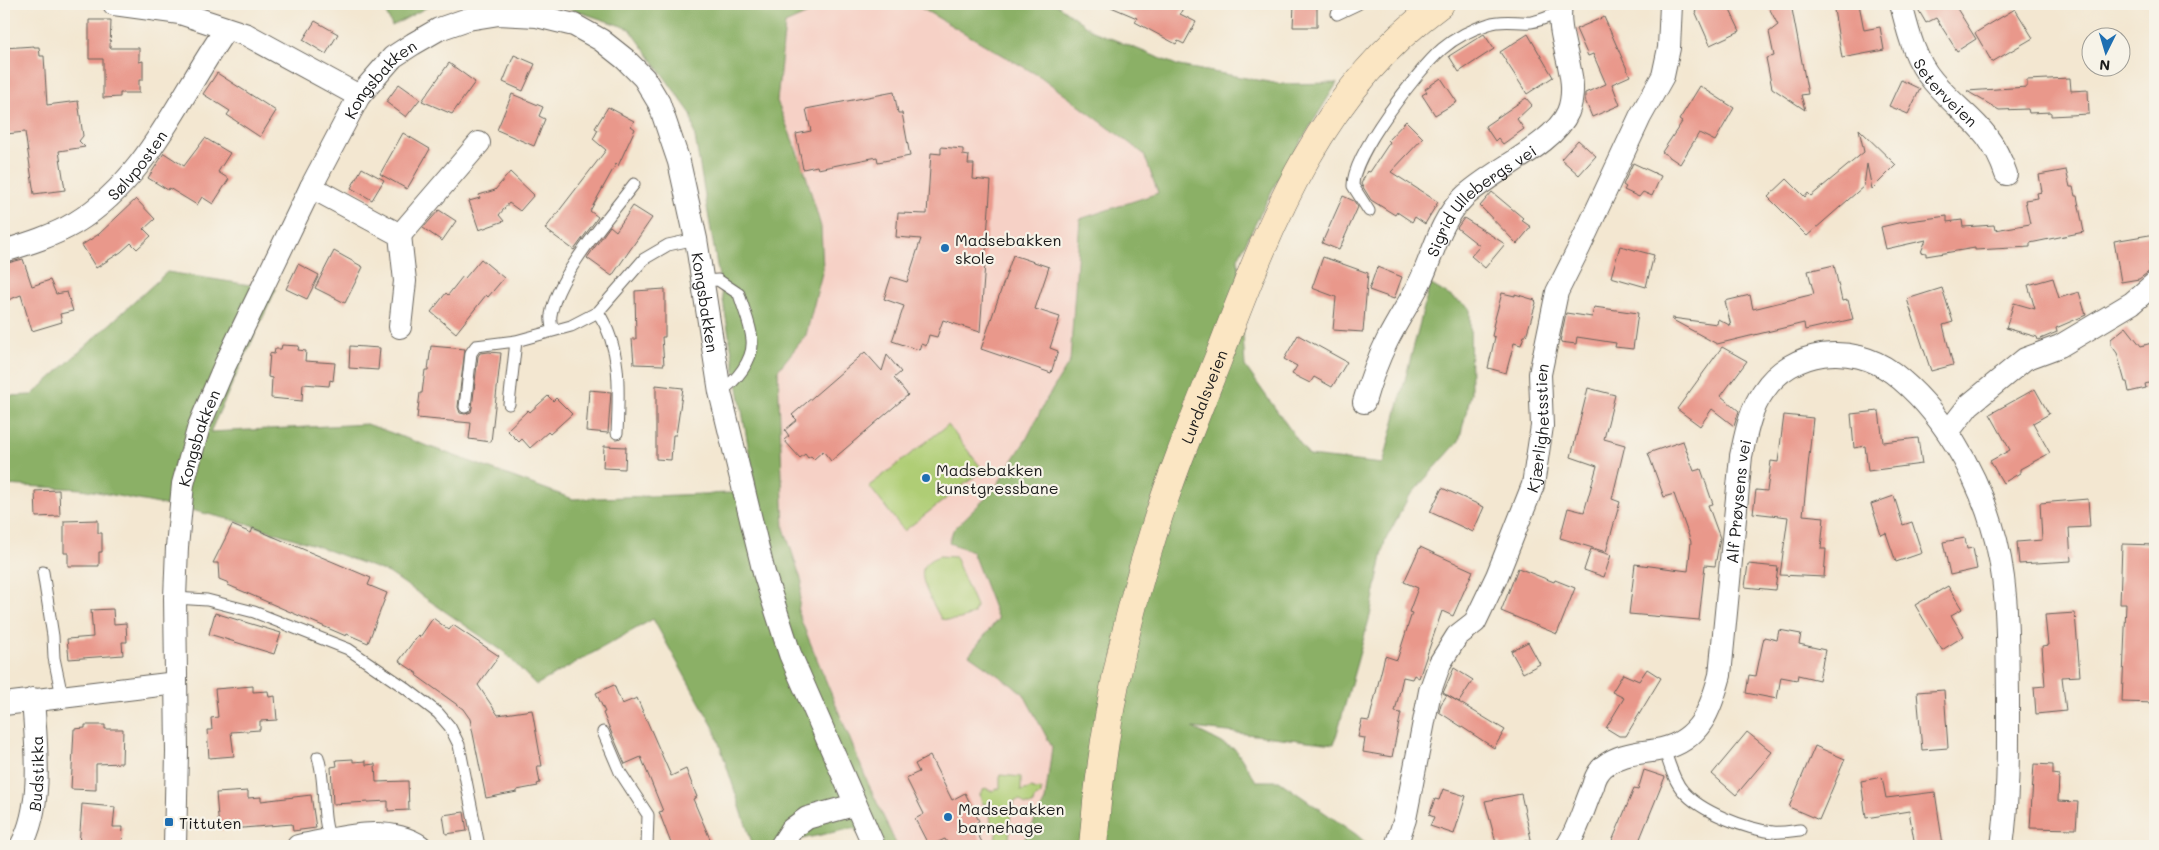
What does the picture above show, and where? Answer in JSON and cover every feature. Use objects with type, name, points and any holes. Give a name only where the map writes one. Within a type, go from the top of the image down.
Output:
[{"type":"main road","name":"Lurdalsveien","points":[[1093,846],[1106,732],[1119,660],[1133,602],[1153,534],[1180,457],[1239,305],[1275,218],[1306,156],[1322,129],[1356,82],[1379,56],[1411,26],[1440,4]]},
{"type":"street","points":[[114,4],[180,13],[248,35],[360,96]]},
{"type":"street","name":"Kjærlighetsstien","points":[[1396,846],[1405,819],[1430,691],[1440,663],[1456,636],[1475,622],[1497,576],[1533,485],[1542,426],[1540,374],[1556,292],[1579,248],[1640,117],[1663,76],[1669,48],[1670,4]]},
{"type":"street","name":"Seterveien","points":[[1901,4],[1908,31],[1922,67],[1933,81],[1987,134],[1998,152],[2006,174]]},
{"type":"street","name":"Sigrid Ullebergs vei","points":[[1364,402],[1387,341],[1419,283],[1431,250],[1449,214],[1474,188],[1545,138],[1564,119],[1572,96],[1572,84],[1561,30],[1560,8]]},
{"type":"street","name":"Kongsbakken","points":[[175,846],[177,752],[175,598],[180,501],[187,465],[199,426],[225,365],[311,187],[360,96],[393,57],[439,29],[468,19],[499,14],[538,16],[574,25],[601,40],[625,59],[644,78],[660,103],[678,162],[696,239],[720,392],[764,573],[790,654],[854,805]]},
{"type":"street","name":"Sølvposten","points":[[4,252],[74,224],[98,206],[132,174],[148,154],[205,59],[226,29]]},
{"type":"street","points":[[400,327],[406,281],[400,235],[478,143]]},
{"type":"street","points":[[311,187],[400,235]]},
{"type":"street","points":[[1948,432],[1969,405],[2025,359],[2060,346],[2132,303],[2155,283]]},
{"type":"street","name":"Alf Prøysens vei","points":[[1567,846],[1575,835],[1599,772],[1613,760],[1633,753],[1664,748],[1679,742],[1697,729],[1706,718],[1720,675],[1741,456],[1750,420],[1762,393],[1777,374],[1797,361],[1818,355],[1840,353],[1867,360],[1892,372],[1920,398],[1948,432],[1985,503],[2000,556],[2007,620],[2008,756],[2002,846]]},
{"type":"street","points":[[4,704],[176,683]]},
{"type":"street","name":"Budstikka","points":[[21,846],[30,822],[37,777],[33,699]]},
{"type":"street","points":[[786,837],[807,818],[854,805],[874,846]]},
{"type":"street","points":[[298,846],[383,835],[420,846]]},
{"type":"lane","points":[[1337,14],[1358,4]]},
{"type":"lane","points":[[1370,211],[1354,186],[1356,171],[1373,138],[1392,110],[1432,59],[1457,38],[1490,23],[1508,21],[1531,22],[1560,8]]},
{"type":"lane","points":[[552,330],[550,316],[555,300],[573,266],[634,184]]},
{"type":"lane","points":[[465,407],[471,353],[476,346],[516,341],[571,326],[598,312],[644,259],[668,244],[696,239]]},
{"type":"lane","points":[[703,281],[718,280],[739,294],[753,341],[748,362],[731,384],[720,392]]},
{"type":"lane","points":[[598,312],[608,327],[620,383],[617,433]]},
{"type":"lane","points":[[508,404],[516,341]]},
{"type":"lane","points":[[43,572],[54,636],[54,658],[62,696]]},
{"type":"lane","points":[[175,598],[207,600],[254,612],[348,649],[438,713],[450,727],[459,745],[479,846]]},
{"type":"lane","points":[[603,732],[620,772],[648,815],[647,846]]},
{"type":"lane","points":[[1664,748],[1682,790],[1705,808],[1754,828],[1783,832],[1800,830]]},
{"type":"lane","points":[[318,757],[324,782],[326,821],[332,843]]},
{"type":"shaded area","points":[[830,4],[914,4],[1041,77],[1144,154],[1158,193],[1080,219],[1070,361],[1046,400],[1027,438],[994,490],[953,530],[950,543],[972,551],[998,619],[969,655],[1023,693],[1052,747],[1045,801],[1021,846],[897,846],[868,783],[798,613],[802,582],[784,528],[778,370],[806,335],[823,269],[821,227],[805,172],[777,102],[785,23]]},
{"type":"green space","points":[[382,4],[433,4],[392,26]]},
{"type":"green space","points":[[556,4],[830,4],[785,24],[777,101],[805,172],[821,227],[823,269],[806,335],[778,370],[784,528],[802,582],[798,613],[868,783],[897,846],[869,846],[854,828],[768,846],[753,846],[714,728],[653,619],[536,685],[504,652],[389,573],[311,544],[245,523],[195,511],[82,489],[4,485],[4,396],[32,395],[167,272],[276,289],[210,432],[367,424],[573,499],[756,492],[691,114],[630,29]]},
{"type":"green space","points":[[914,4],[1056,4],[1093,31],[1179,66],[1280,84],[1337,83],[1279,177],[1238,258],[1245,366],[1309,456],[1383,464],[1430,284],[1470,308],[1471,393],[1459,441],[1408,498],[1385,541],[1370,616],[1334,744],[1193,728],[1236,750],[1256,781],[1279,781],[1357,835],[1369,846],[1021,846],[1045,801],[1052,747],[1023,693],[969,655],[998,619],[972,551],[949,543],[953,530],[994,490],[1027,438],[1046,400],[1070,361],[1080,219],[1158,193],[1144,154],[1041,77]]},
{"type":"green space","name":"Madsebakken kunstgressbane","points":[[948,425],[983,470],[904,531],[869,486]]},
{"type":"green space","points":[[939,556],[955,557],[976,606],[974,613],[958,619],[941,619],[926,590],[922,574],[928,562]]},
{"type":"green space","points":[[1000,775],[1021,777],[1021,791],[1032,788],[1035,790],[1041,789],[1041,795],[1034,799],[1033,805],[1025,805],[1020,800],[1015,801],[1011,809],[1009,841],[1003,841],[1003,846],[994,846],[998,824],[991,824],[990,813],[994,813],[989,806],[982,803],[980,794],[985,788],[992,791],[1000,788]]},
{"type":"building","points":[[1104,4],[1185,4],[1180,14],[1196,22],[1184,44],[1178,41],[1176,44],[1135,22],[1137,18]]},
{"type":"building","points":[[1294,4],[1317,4],[1317,27],[1293,27]]},
{"type":"building","points":[[1711,4],[1727,4],[1740,31],[1710,45],[1695,11]]},
{"type":"building","points":[[1767,4],[1791,4],[1808,94],[1801,95],[1805,110],[1772,88],[1766,58],[1774,56],[1769,32],[1778,25]]},
{"type":"building","points":[[1833,4],[1859,4],[1864,30],[1880,27],[1884,50],[1842,58]]},
{"type":"building","points":[[1915,4],[1961,4],[1956,7],[1976,39],[1957,51],[1936,18],[1926,23]]},
{"type":"building","points":[[2015,9],[2033,38],[1992,62],[1975,33]]},
{"type":"building","points":[[1604,17],[1630,76],[1612,84],[1620,105],[1592,117],[1585,100],[1585,93],[1606,84],[1593,54],[1588,56],[1576,29]]},
{"type":"building","points":[[89,20],[111,20],[110,48],[139,48],[139,62],[143,61],[143,80],[139,80],[139,93],[120,93],[120,97],[103,98],[103,59],[89,59]]},
{"type":"building","points":[[315,21],[338,34],[326,54],[303,40]]},
{"type":"building","points":[[1484,34],[1494,49],[1459,72],[1449,56]]},
{"type":"building","points":[[1528,34],[1553,77],[1527,94],[1500,52]]},
{"type":"building","points":[[39,47],[40,56],[44,56],[47,105],[78,101],[83,136],[79,141],[85,147],[59,151],[65,190],[34,194],[25,132],[6,134],[4,116],[8,115],[4,48]]},
{"type":"building","points":[[514,55],[535,64],[523,91],[503,82]]},
{"type":"building","points":[[449,63],[475,82],[452,114],[422,101]]},
{"type":"building","points":[[217,73],[276,111],[260,137],[227,115],[230,111],[203,94]]},
{"type":"building","points":[[1441,78],[1457,102],[1435,115],[1422,95],[1427,92],[1425,89]]},
{"type":"building","points":[[2070,78],[2071,91],[2088,90],[2089,114],[2051,116],[2051,112],[2029,113],[2028,109],[1999,110],[1967,91],[2027,87],[2027,80]]},
{"type":"building","points":[[1901,80],[1920,89],[1908,114],[1889,106]]},
{"type":"building","points":[[399,84],[420,99],[406,117],[386,102]]},
{"type":"building","points":[[1700,86],[1734,108],[1715,141],[1699,133],[1680,164],[1662,152],[1682,122],[1679,120]]},
{"type":"building","points":[[894,92],[898,113],[902,113],[910,156],[878,162],[877,157],[818,169],[817,166],[803,169],[796,134],[811,131],[806,109]]},
{"type":"building","points":[[512,94],[543,107],[539,116],[545,119],[534,146],[497,130]]},
{"type":"building","points":[[1526,98],[1532,105],[1517,119],[1524,129],[1503,144],[1498,138],[1495,141],[1485,126]]},
{"type":"building","points":[[608,107],[634,121],[631,126],[635,129],[618,166],[616,164],[590,211],[598,217],[574,250],[545,229],[606,150],[593,139],[598,130],[595,128]]},
{"type":"building","points":[[1406,121],[1423,138],[1391,172],[1438,202],[1425,224],[1415,217],[1412,222],[1397,212],[1395,215],[1371,200],[1361,184],[1367,171],[1370,172],[1390,142],[1388,140]]},
{"type":"building","points":[[1859,129],[1896,165],[1872,189],[1867,164],[1864,186],[1807,236],[1768,197],[1787,179],[1805,197],[1808,193],[1811,196],[1864,152]]},
{"type":"building","points":[[403,133],[430,149],[407,189],[380,174]]},
{"type":"building","points":[[205,138],[230,153],[218,172],[229,179],[213,204],[202,197],[197,205],[148,178],[164,153],[184,166]]},
{"type":"building","points":[[1578,140],[1596,156],[1579,175],[1561,159]]},
{"type":"building","points":[[941,147],[963,149],[963,155],[969,156],[968,164],[974,164],[973,179],[991,181],[980,332],[943,320],[937,337],[929,335],[926,346],[921,344],[919,350],[892,341],[904,306],[884,299],[891,277],[907,282],[921,239],[896,237],[898,213],[927,214],[931,153],[941,154]]},
{"type":"building","points":[[1633,163],[1661,176],[1652,196],[1643,192],[1639,197],[1624,190],[1626,187],[1623,185]]},
{"type":"building","points":[[362,168],[384,180],[372,200],[351,188]]},
{"type":"building","points":[[2066,170],[2070,187],[2073,187],[2075,196],[2077,196],[2084,232],[2030,243],[2030,247],[1975,250],[1975,248],[1926,256],[1926,253],[1921,252],[1926,240],[1886,249],[1881,227],[1902,222],[1947,216],[1947,222],[1962,220],[1963,227],[1994,225],[1995,230],[2030,224],[2025,200],[2038,198],[2037,193],[2042,192],[2039,175]]},
{"type":"building","points":[[510,172],[534,195],[520,211],[509,203],[499,215],[504,221],[479,230],[469,201],[480,198],[479,195],[495,190]]},
{"type":"building","points":[[1492,192],[1531,227],[1517,244],[1480,206]]},
{"type":"building","points":[[1343,196],[1354,201],[1358,207],[1339,250],[1322,243]]},
{"type":"building","points":[[136,199],[155,219],[144,229],[151,236],[137,249],[131,243],[121,252],[96,268],[82,245],[99,234]]},
{"type":"building","points":[[633,206],[652,218],[612,276],[587,258],[610,226],[616,231]]},
{"type":"building","points":[[439,210],[456,221],[442,241],[423,228]]},
{"type":"building","points":[[1464,218],[1505,244],[1485,268],[1471,256],[1480,246],[1457,228]]},
{"type":"building","points":[[2155,234],[2155,262],[2149,263],[2150,271],[2139,279],[2121,282],[2114,241]]},
{"type":"building","points":[[1620,246],[1654,255],[1646,287],[1611,277]]},
{"type":"building","points":[[334,251],[363,267],[345,303],[315,288]]},
{"type":"building","points":[[1013,255],[1049,267],[1035,309],[1060,317],[1050,348],[1058,351],[1051,373],[981,349]]},
{"type":"building","points":[[1323,257],[1368,273],[1363,332],[1333,330],[1336,297],[1312,288]]},
{"type":"building","points":[[23,259],[32,286],[50,280],[56,294],[67,292],[73,311],[60,314],[62,322],[32,331],[21,295],[8,300],[4,286],[4,264]]},
{"type":"building","points":[[481,259],[504,278],[488,297],[486,295],[456,333],[431,312],[446,293],[448,295],[463,276],[465,278]]},
{"type":"building","points":[[298,264],[319,275],[307,299],[286,289]]},
{"type":"building","points":[[1834,265],[1842,301],[1848,300],[1853,319],[1805,330],[1804,323],[1717,344],[1671,319],[1717,324],[1718,319],[1731,326],[1725,301],[1750,295],[1753,309],[1814,294],[1808,271]]},
{"type":"building","points":[[1377,267],[1402,277],[1394,299],[1369,290]]},
{"type":"building","points":[[2053,278],[2059,298],[2079,292],[2086,315],[2056,328],[2057,332],[2038,340],[2037,337],[2006,328],[2014,303],[2035,309],[2028,285]]},
{"type":"building","points":[[1942,288],[1953,322],[1943,325],[1953,365],[1931,371],[1907,299]]},
{"type":"building","points":[[665,289],[665,337],[662,337],[664,365],[634,364],[632,339],[636,339],[635,291]]},
{"type":"building","points":[[1502,293],[1515,296],[1515,294],[1535,300],[1536,303],[1526,336],[1524,336],[1521,345],[1514,343],[1506,373],[1488,368],[1495,337],[1492,336],[1493,326]]},
{"type":"building","points":[[1594,307],[1638,313],[1633,349],[1615,347],[1616,343],[1577,337],[1576,344],[1560,342],[1566,313],[1592,317]]},
{"type":"building","points":[[2126,327],[2141,346],[2155,342],[2155,381],[2145,384],[2146,388],[2129,392],[2117,353],[2111,345],[2111,339]]},
{"type":"building","points":[[1298,335],[1347,362],[1332,387],[1314,377],[1310,383],[1292,374],[1297,366],[1284,359]]},
{"type":"building","points":[[282,345],[299,346],[298,350],[306,351],[305,361],[335,363],[333,381],[330,380],[329,386],[303,384],[302,401],[271,398],[272,378],[268,377],[270,353],[274,354],[275,349],[281,349]]},
{"type":"building","points":[[350,346],[380,348],[378,370],[349,368]]},
{"type":"building","points":[[431,346],[465,349],[458,407],[460,413],[465,414],[471,412],[472,408],[478,356],[480,353],[501,353],[491,442],[469,439],[471,423],[417,418],[420,393],[422,393],[425,370],[428,370]]},
{"type":"building","points":[[1722,347],[1747,361],[1721,396],[1739,411],[1734,426],[1712,409],[1700,426],[1677,409]]},
{"type":"building","points":[[865,352],[882,371],[887,355],[901,372],[894,378],[908,395],[831,461],[823,451],[814,459],[811,456],[808,458],[805,454],[800,458],[784,440],[789,436],[785,430],[797,420],[792,415]]},
{"type":"building","points":[[656,385],[683,388],[676,435],[673,435],[671,460],[656,459]]},
{"type":"building","points":[[1588,388],[1615,395],[1604,439],[1625,445],[1612,499],[1620,502],[1606,552],[1560,538],[1568,508],[1584,512],[1597,466],[1571,457]]},
{"type":"building","points":[[2035,389],[2049,414],[2033,423],[2050,453],[2020,469],[2020,473],[2003,483],[1990,461],[2010,450],[1990,414]]},
{"type":"building","points":[[589,390],[611,392],[608,433],[586,431]]},
{"type":"building","points":[[548,396],[553,401],[556,398],[572,414],[550,434],[548,432],[530,448],[522,439],[519,442],[507,430],[528,410],[530,412]]},
{"type":"building","points":[[1879,411],[1883,442],[1918,438],[1922,464],[1868,471],[1865,446],[1854,448],[1851,414]]},
{"type":"building","points":[[1784,415],[1813,418],[1803,515],[1824,517],[1821,549],[1826,549],[1824,577],[1780,575],[1788,517],[1753,513],[1756,490],[1767,491],[1771,461],[1778,462]]},
{"type":"building","points":[[1683,441],[1694,471],[1701,469],[1713,504],[1708,505],[1720,538],[1715,566],[1705,565],[1699,620],[1629,614],[1635,564],[1688,571],[1691,542],[1674,494],[1664,497],[1648,453]]},
{"type":"building","points":[[604,446],[626,447],[625,469],[603,468]]},
{"type":"building","points":[[1442,488],[1484,507],[1473,532],[1430,512]]},
{"type":"building","points":[[59,490],[60,516],[36,517],[35,491]]},
{"type":"building","points":[[1894,496],[1903,525],[1912,522],[1922,553],[1896,562],[1886,533],[1881,535],[1871,504]]},
{"type":"building","points":[[2088,499],[2090,527],[2069,528],[2071,561],[2019,564],[2017,542],[2042,540],[2040,503]]},
{"type":"building","points":[[98,520],[98,533],[102,533],[102,552],[99,552],[99,566],[68,566],[68,553],[64,553],[64,521]]},
{"type":"building","points":[[232,525],[251,533],[253,528],[371,578],[368,585],[387,593],[368,643],[347,634],[346,636],[228,585],[229,583],[219,579],[218,563],[213,563]]},
{"type":"building","points":[[1965,538],[1967,549],[1973,548],[1977,569],[1950,575],[1943,542]]},
{"type":"building","points":[[2122,544],[2155,545],[2155,703],[2122,702],[2126,604],[2120,604]]},
{"type":"building","points":[[1420,547],[1473,571],[1453,616],[1442,611],[1419,678],[1414,675],[1412,679],[1403,677],[1395,712],[1401,713],[1392,757],[1363,752],[1365,738],[1358,737],[1362,720],[1369,721],[1385,656],[1397,660],[1412,613],[1409,612],[1418,588],[1404,582]]},
{"type":"building","points":[[1591,549],[1611,555],[1604,577],[1584,570]]},
{"type":"building","points":[[1748,564],[1778,567],[1775,590],[1745,587]]},
{"type":"building","points":[[1518,568],[1575,588],[1557,634],[1501,611]]},
{"type":"building","points":[[1948,586],[1962,609],[1951,615],[1964,636],[1942,650],[1915,605]]},
{"type":"building","points":[[113,609],[114,624],[126,623],[127,642],[122,642],[123,655],[69,659],[67,639],[93,637],[91,610]]},
{"type":"building","points":[[215,613],[281,633],[274,654],[209,634]]},
{"type":"building","points":[[2075,613],[2080,676],[2062,677],[2066,711],[2036,714],[2034,687],[2045,686],[2042,646],[2048,645],[2045,615]]},
{"type":"building","points":[[433,618],[449,630],[453,625],[499,656],[478,685],[498,715],[532,710],[542,766],[537,766],[540,783],[537,784],[538,786],[486,798],[470,719],[463,709],[399,661],[418,635],[420,637]]},
{"type":"building","points":[[1779,630],[1801,634],[1799,644],[1825,650],[1819,680],[1798,675],[1797,680],[1781,677],[1777,699],[1746,693],[1749,675],[1756,676],[1764,637],[1777,640]]},
{"type":"building","points":[[1528,642],[1540,664],[1523,673],[1511,651]]},
{"type":"building","points":[[1454,668],[1473,680],[1459,702],[1443,693]]},
{"type":"building","points":[[1647,669],[1661,678],[1626,736],[1619,736],[1606,728],[1624,698],[1612,692],[1623,674],[1639,681]]},
{"type":"building","points":[[614,685],[622,704],[637,698],[671,776],[686,769],[697,797],[693,799],[713,846],[672,846],[659,812],[663,811],[641,757],[625,764],[603,713],[605,712],[596,693]]},
{"type":"building","points":[[253,686],[253,692],[268,691],[269,697],[275,696],[277,720],[260,721],[260,730],[231,732],[234,756],[209,758],[207,730],[212,730],[211,718],[218,717],[215,689]]},
{"type":"building","points":[[1944,690],[1948,748],[1922,750],[1917,692]]},
{"type":"building","points":[[1447,695],[1505,730],[1494,748],[1439,712],[1441,704]]},
{"type":"building","points":[[85,725],[105,725],[105,729],[123,729],[122,763],[96,764],[96,790],[71,789],[74,729],[85,728]]},
{"type":"building","points":[[1747,732],[1772,752],[1736,795],[1712,774]]},
{"type":"building","points":[[1815,746],[1845,759],[1819,820],[1789,807]]},
{"type":"building","points":[[930,756],[952,800],[965,793],[979,821],[973,825],[984,846],[949,846],[945,839],[929,846],[915,819],[924,814],[906,778],[919,772],[915,764]]},
{"type":"building","points":[[353,759],[353,762],[366,761],[366,765],[375,764],[376,782],[408,781],[409,810],[388,811],[388,801],[333,804],[331,767],[337,766],[336,760]]},
{"type":"building","points":[[2034,764],[2053,765],[2053,774],[2059,775],[2058,801],[2078,802],[2076,829],[2030,828]]},
{"type":"building","points":[[1644,770],[1665,777],[1637,846],[1610,846],[1634,789],[1638,790]]},
{"type":"building","points":[[1882,777],[1886,798],[1935,792],[1943,846],[1915,846],[1909,811],[1866,818],[1861,781]]},
{"type":"building","points":[[1443,789],[1466,796],[1454,834],[1430,826],[1434,817],[1429,815],[1435,799],[1439,800]]},
{"type":"building","points":[[248,791],[248,798],[261,797],[261,801],[311,795],[316,828],[293,831],[292,824],[219,830],[216,793]]},
{"type":"building","points":[[1521,794],[1531,839],[1502,846],[1501,842],[1496,843],[1485,801]]},
{"type":"building","points":[[82,804],[115,807],[113,827],[123,827],[122,846],[79,846]]},
{"type":"building","points":[[464,812],[467,831],[446,834],[443,815]]},
{"type":"place","name":"Madsebakken skole","points":[[945,248]]},
{"type":"place","name":"Madsebakken kunstgressbane","points":[[926,478]]},
{"type":"place","name":"Madsebakken barnehage","points":[[948,817]]},
{"type":"place","name":"Tittuten","points":[[169,822]]}]
